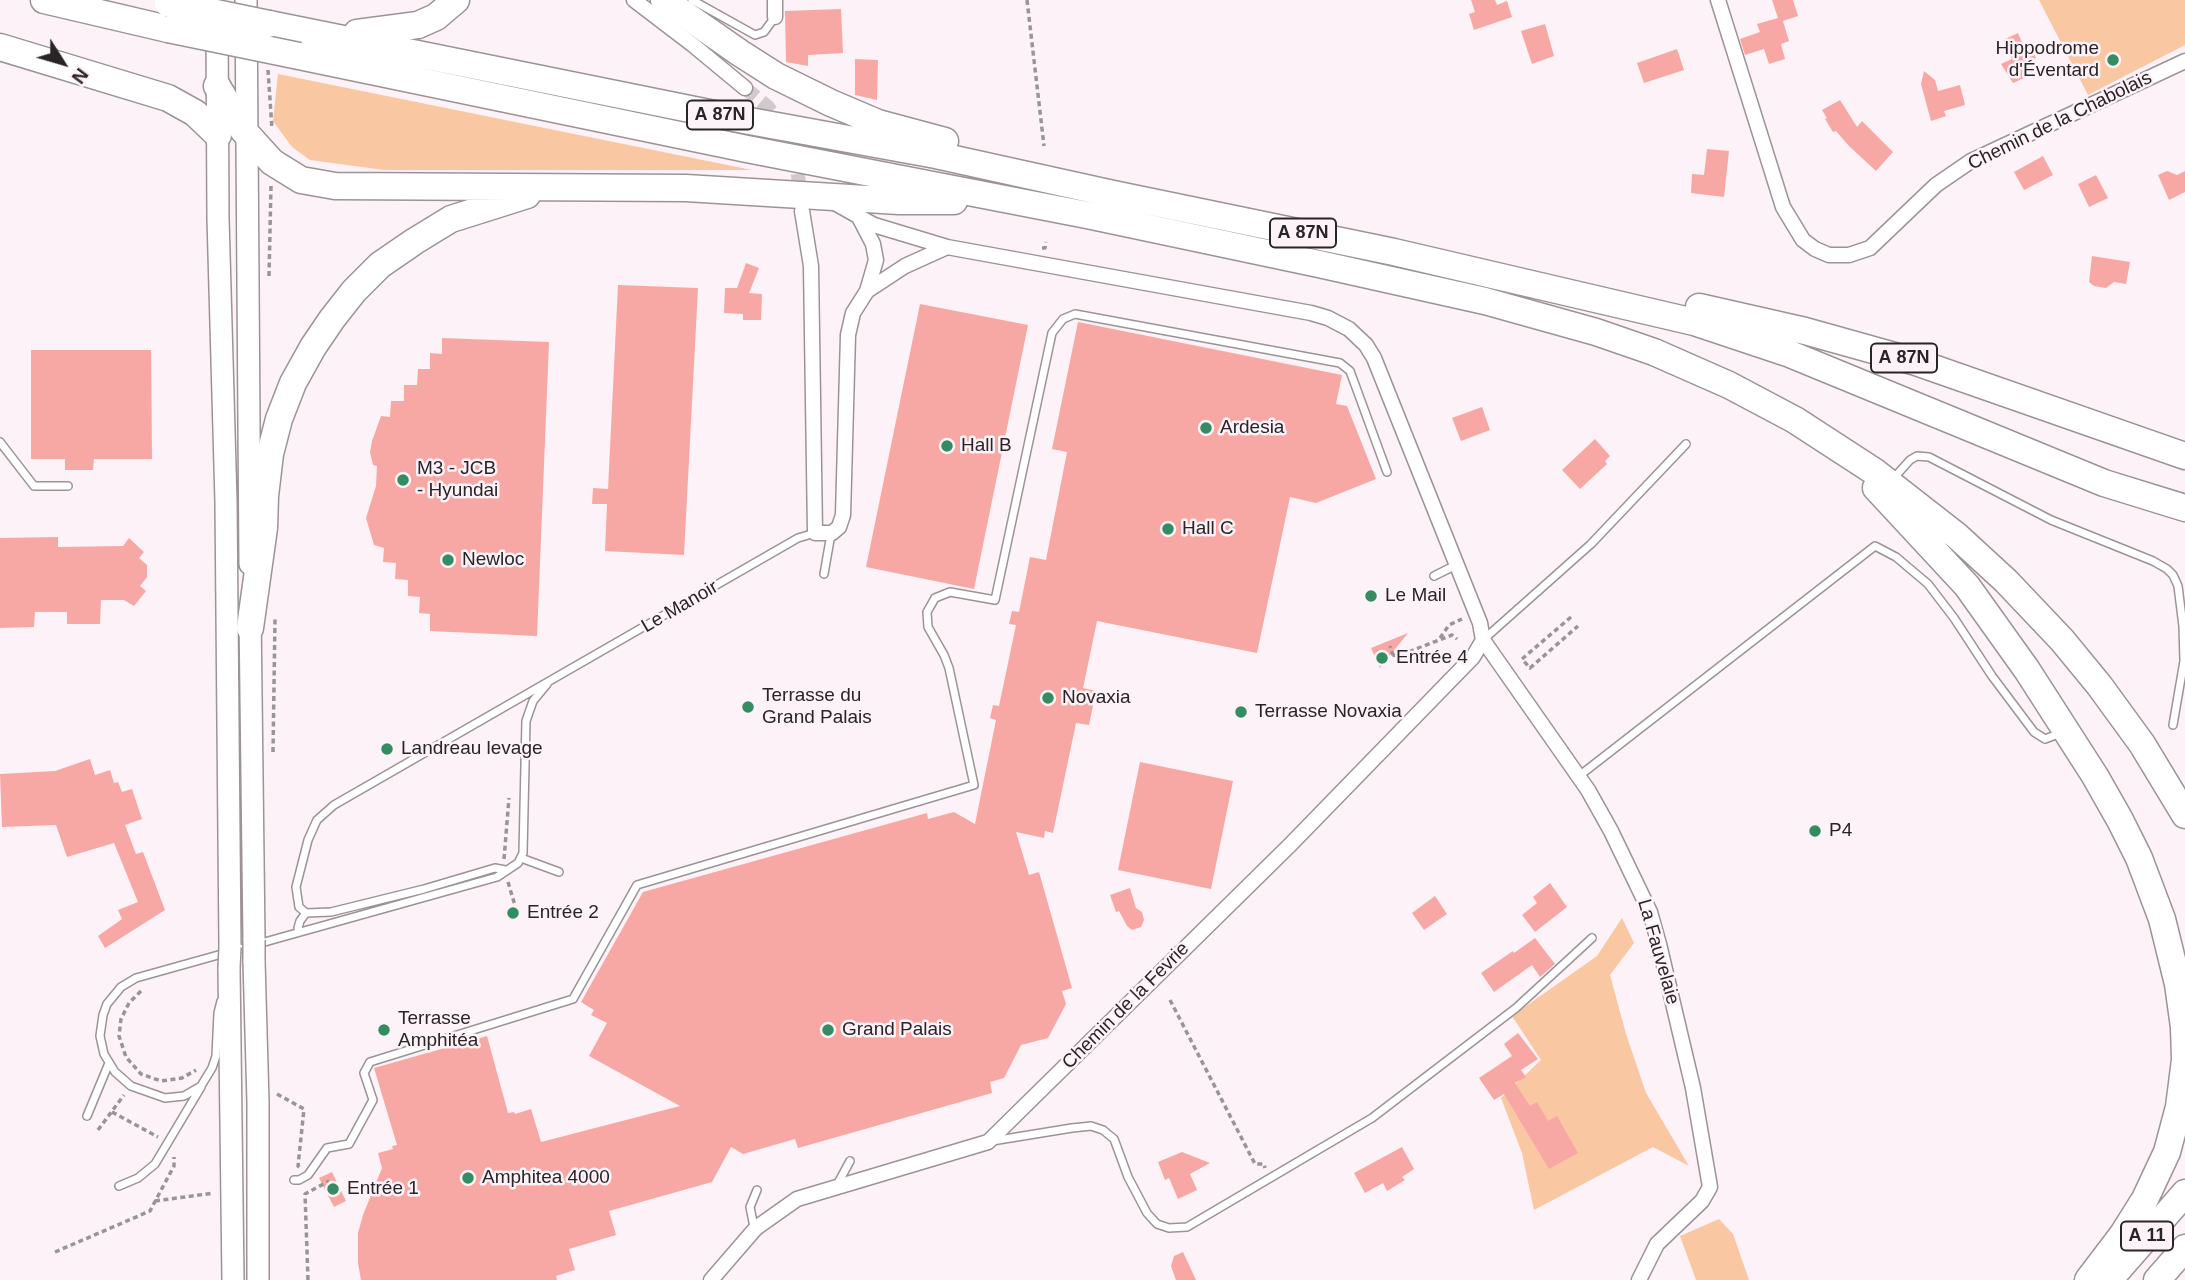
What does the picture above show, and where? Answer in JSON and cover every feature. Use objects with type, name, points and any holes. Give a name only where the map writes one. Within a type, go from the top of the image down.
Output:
[{"type":"highway","name":"A 87N","points":[[44,0],[168,29],[747,149],[1319,264],[1460,295],[1597,332],[1654,352],[1769,405],[1837,446],[1931,513],[2006,581],[2062,640],[2142,744],[2185,815]]},
{"type":"highway","points":[[327,35],[418,25],[436,17],[456,0]]},
{"type":"highway","points":[[664,0],[767,70],[831,103],[878,123],[985,150],[1114,194]]},
{"type":"highway","name":"A 87N","points":[[162,2],[731,117],[936,155],[1394,252],[1615,302],[1644,295],[1851,342],[1928,366],[2185,456]]},
{"type":"highway","points":[[0,47],[168,97],[195,113],[218,135]]},
{"type":"highway","points":[[217,86],[235,119],[272,162],[301,180],[335,186],[686,188],[811,203],[1015,201]]},
{"type":"highway","points":[[250,628],[264,528],[268,464],[279,419],[293,383],[331,319],[380,265],[451,219],[556,187]]},
{"type":"highway","points":[[1615,302],[1694,322],[1790,354],[2104,483],[2185,508]]},
{"type":"highway","points":[[1837,446],[1968,586],[2027,670],[2095,776],[2139,859],[2162,919],[2178,984],[2184,1027],[2185,1060],[2179,1107],[2167,1153],[2146,1199],[2088,1280]]},
{"type":"highway","name":"A 11","points":[[2109,1280],[2185,1192]]},
{"type":"highway","name":"A 11","points":[[2157,1280],[2185,1248]]},
{"type":"main road","points":[[216,0],[226,502],[233,1280]]},
{"type":"main road","points":[[246,0],[258,1280]]},
{"type":"street","points":[[634,0],[745,88]]},
{"type":"street","points":[[775,0],[775,17]]},
{"type":"street","name":"Chemin de la Chabolais","points":[[1718,0],[1783,207],[1802,240],[1829,255],[1849,255],[1870,248],[1936,185],[1971,162],[2185,61]]},
{"type":"street","points":[[811,203],[815,533],[832,533],[842,521],[847,347],[850,324],[858,303],[867,291],[875,268],[876,252],[859,217]]},
{"type":"street","name":"La Fauvelaie","points":[[811,203],[947,247],[1311,313],[1349,329],[1366,345],[1374,358],[1480,623],[1483,640],[1579,777],[1611,831],[1650,912],[1660,944],[1693,1088],[1710,1187],[1702,1201],[1657,1244],[1639,1280]]},
{"type":"street","points":[[867,291],[905,266],[947,247]]},
{"type":"street","name":"Chemin de la Fevrie","points":[[710,1280],[756,1228],[797,1199],[988,1142],[1290,845],[1473,657],[1483,640]]},
{"type":"lane","points":[[692,0],[755,35],[764,32],[775,17]]},
{"type":"lane","points":[[294,1180],[308,1175],[327,1148],[349,1144],[373,1100],[364,1073],[370,1062],[573,999],[637,885],[974,785],[949,668],[928,627],[927,611],[935,598],[950,592],[995,600],[1052,333],[1063,319],[1075,314],[1340,363],[1350,371],[1387,472]]},
{"type":"lane","points":[[0,442],[34,486],[68,486]]},
{"type":"lane","points":[[1483,640],[1591,544],[1686,444]]},
{"type":"lane","points":[[1890,482],[1910,460],[1917,456],[1929,457],[2051,520],[2153,561],[2173,575],[2178,586],[2184,661],[2173,725]]},
{"type":"lane","name":"Le Manoir","points":[[306,913],[299,907],[296,887],[308,840],[317,820],[334,805],[798,538],[815,533]]},
{"type":"lane","points":[[824,574],[832,533]]},
{"type":"lane","points":[[1579,777],[1875,546],[1896,557],[1928,584],[2034,732],[2045,739],[2066,730]]},
{"type":"lane","points":[[1434,576],[1456,565]]},
{"type":"lane","points":[[201,1086],[178,1098],[159,1097],[131,1086],[122,1079],[109,1063],[100,1037],[103,1015],[113,995],[136,978],[488,880],[514,866],[521,858],[526,721],[533,701],[547,684]]},
{"type":"lane","points":[[521,858],[559,872]]},
{"type":"lane","points":[[298,928],[306,913],[331,912],[495,869],[506,870]]},
{"type":"lane","points":[[988,1142],[1072,1128],[1091,1126],[1102,1130],[1114,1139],[1128,1178],[1147,1213],[1157,1224],[1169,1228],[1187,1227],[1371,1118],[1516,1009],[1592,938]]},
{"type":"lane","points":[[119,1186],[138,1178],[155,1164],[216,1056],[218,1013],[229,964]]},
{"type":"lane","points":[[87,1116],[109,1063]]},
{"type":"lane","points":[[836,1186],[850,1161]]},
{"type":"lane","points":[[756,1228],[750,1208],[757,1190]]},
{"type":"path","points":[[1027,0],[1044,146]]},
{"type":"path","points":[[1039,248],[1045,248],[1046,242]]},
{"type":"path","points":[[1439,640],[1449,625],[1467,617]]},
{"type":"path","points":[[1519,665],[1524,660],[1522,659],[1571,617]]},
{"type":"path","points":[[1524,660],[1530,668],[1578,626]]},
{"type":"path","points":[[1377,652],[1383,656],[1398,656],[1452,635],[1457,639]]},
{"type":"path","points":[[1390,646],[1393,655]]},
{"type":"path","points":[[509,798],[506,870],[516,909],[514,913]]},
{"type":"path","points":[[149,986],[129,1003],[121,1019],[120,1036],[126,1058],[141,1074],[162,1081],[182,1079],[199,1068]]},
{"type":"path","points":[[1170,1000],[1255,1164],[1264,1164],[1267,1172],[1263,1175]]},
{"type":"path","points":[[98,1130],[129,1090]]},
{"type":"path","points":[[276,1094],[303,1108],[298,1166],[319,1186]]},
{"type":"path","points":[[112,1112],[163,1140]]},
{"type":"path","points":[[55,1252],[150,1211],[174,1166],[174,1147]]},
{"type":"path","points":[[308,1280],[305,1194],[329,1181]]},
{"type":"path","points":[[155,1201],[214,1193]]},
{"type":"shaded area","name":"Hippodrome d'Éventard","points":[[2039,0],[2185,0],[2185,45],[2088,95]]},
{"type":"shaded area","points":[[278,74],[752,170],[384,170],[310,160],[292,147],[273,121]]},
{"type":"shaded area","points":[[1622,918],[1634,943],[1610,975],[1646,1093],[1689,1166],[1653,1147],[1534,1210],[1522,1153],[1501,1098],[1541,1060],[1512,1016],[1597,956]]},
{"type":"shaded area","points":[[1719,1219],[1733,1234],[1749,1280],[1696,1280],[1680,1236]]},
{"type":"building","points":[[1471,0],[1495,0],[1497,5],[1507,1],[1512,17],[1474,30],[1469,14],[1475,12]]},
{"type":"building","points":[[1772,0],[1793,0],[1798,16],[1783,21],[1789,41],[1781,44],[1785,59],[1769,64],[1764,49],[1745,55],[1740,39],[1760,32],[1757,24],[1778,18]]},
{"type":"building","points":[[841,9],[843,53],[808,55],[808,66],[786,62],[785,11]]},
{"type":"building","points":[[1545,24],[1554,56],[1532,64],[1521,31]]},
{"type":"building","points":[[2018,33],[2023,45],[2028,42],[2036,58],[2028,62],[2033,74],[2013,83],[2001,64],[2012,59],[2003,40]]},
{"type":"building","points":[[1677,49],[1684,70],[1644,83],[1637,63]]},
{"type":"building","points":[[855,59],[878,60],[877,100],[855,95]]},
{"type":"building","points":[[1924,71],[1935,80],[1938,91],[1960,85],[1965,105],[1944,111],[1946,116],[1931,121],[1921,84]]},
{"type":"building","points":[[1840,100],[1857,127],[1862,121],[1893,152],[1876,171],[1836,131],[1833,132],[1825,119],[1827,118],[1822,110]]},
{"type":"building","points":[[1707,149],[1729,151],[1724,197],[1691,193],[1692,174],[1704,175]]},
{"type":"building","points":[[2043,156],[2053,175],[2024,190],[2014,172]]},
{"type":"building","points":[[2167,171],[2177,175],[2185,171],[2185,192],[2169,200],[2158,175]]},
{"type":"building","points":[[2096,175],[2108,198],[2089,207],[2078,184]]},
{"type":"building","points":[[2092,256],[2130,262],[2126,284],[2114,282],[2106,288],[2094,286],[2089,282]]},
{"type":"building","points":[[746,263],[759,268],[749,293],[762,294],[761,320],[743,320],[743,314],[724,313],[725,288],[737,288]]},
{"type":"building","points":[[618,285],[698,288],[684,555],[605,551],[607,504],[592,504],[593,488],[608,489]]},
{"type":"building","name":"Hall B","points":[[920,304],[1028,325],[974,589],[866,567]]},
{"type":"building","points":[[1078,322],[1342,375],[1336,404],[1347,406],[1376,479],[1316,503],[1290,497],[1257,653],[1097,621],[1083,688],[1096,691],[1089,725],[1076,723],[1053,833],[1045,831],[1044,838],[1016,832],[1029,875],[1039,872],[1072,988],[1062,991],[1066,1004],[1048,1038],[1021,1045],[1004,1078],[990,1082],[992,1093],[798,1148],[795,1139],[743,1154],[731,1147],[712,1182],[609,1211],[616,1235],[569,1249],[575,1270],[556,1276],[557,1280],[361,1280],[358,1233],[382,1168],[378,1153],[393,1149],[392,1146],[397,1145],[374,1068],[487,1036],[508,1113],[515,1114],[531,1109],[541,1142],[680,1106],[589,1056],[607,1023],[591,1015],[594,1010],[581,1002],[643,892],[927,813],[928,819],[954,812],[975,824],[996,720],[990,718],[993,705],[999,706],[1016,625],[1009,624],[1012,611],[1019,612],[1030,557],[1046,560],[1067,452],[1052,449]]},
{"type":"building","points":[[442,338],[549,342],[537,636],[430,631],[430,614],[419,613],[420,597],[408,596],[408,580],[395,579],[396,563],[383,562],[384,548],[374,545],[366,518],[376,486],[377,466],[373,465],[370,452],[372,441],[381,416],[390,417],[391,401],[404,401],[404,385],[417,385],[418,369],[430,369],[430,353],[442,354]]},
{"type":"building","points":[[31,350],[151,350],[152,459],[94,459],[93,470],[65,470],[65,459],[31,459]]},
{"type":"building","points":[[1482,407],[1490,430],[1461,441],[1452,418]]},
{"type":"building","points":[[1595,439],[1610,456],[1605,461],[1607,464],[1580,489],[1562,470]]},
{"type":"building","points":[[58,537],[58,547],[123,546],[129,538],[144,552],[139,558],[147,565],[147,577],[140,586],[146,591],[134,606],[124,600],[101,600],[100,624],[67,624],[67,612],[35,612],[34,627],[0,628],[0,538]]},
{"type":"building","name":"Entrée 4","points":[[1408,633],[1380,668],[1371,648]]},
{"type":"building","points":[[90,759],[95,775],[110,770],[114,783],[118,782],[122,792],[132,789],[142,819],[125,825],[136,854],[143,852],[165,910],[105,948],[98,936],[122,919],[118,910],[138,902],[114,843],[67,857],[56,825],[2,827],[0,774],[55,771]]},
{"type":"building","points":[[1140,762],[1233,781],[1211,889],[1118,870]]},
{"type":"building","points":[[1550,883],[1567,907],[1535,932],[1522,915],[1537,903],[1533,897]]},
{"type":"building","points":[[1130,888],[1136,908],[1142,912],[1144,920],[1141,927],[1132,930],[1119,911],[1116,912],[1110,895]]},
{"type":"building","points":[[1435,896],[1447,914],[1424,930],[1412,913]]},
{"type":"building","points":[[1535,938],[1555,964],[1540,977],[1532,965],[1494,992],[1481,973]]},
{"type":"building","points":[[1518,1033],[1538,1059],[1521,1070],[1526,1077],[1515,1083],[1530,1106],[1537,1102],[1548,1121],[1557,1116],[1578,1153],[1549,1169],[1504,1094],[1494,1100],[1479,1078],[1512,1056],[1504,1044]]},
{"type":"building","points":[[1402,1147],[1414,1169],[1402,1177],[1405,1180],[1387,1191],[1383,1183],[1365,1193],[1354,1173]]},
{"type":"building","points":[[1182,1152],[1210,1163],[1190,1174],[1197,1190],[1178,1199],[1169,1178],[1165,1180],[1158,1162]]},
{"type":"building","name":"Entrée 1","points":[[332,1172],[346,1201],[334,1207],[319,1178]]},
{"type":"building","points":[[1183,1252],[1196,1280],[1176,1280],[1171,1266],[1174,1256]]},
{"type":"tunnel","points":[[745,88],[768,107],[781,126]]},
{"type":"tunnel","points":[[795,153],[801,199]]},
{"type":"place","name":"Hippodrome d'Éventard","points":[[2113,60]]},
{"type":"place","name":"Ardesia","points":[[1206,428]]},
{"type":"place","name":"Hall B","points":[[947,446]]},
{"type":"place","name":"M3 - JCB - Hyundai","points":[[403,480]]},
{"type":"place","name":"Hall C","points":[[1168,529]]},
{"type":"place","name":"Newloc","points":[[448,560]]},
{"type":"place","name":"Le Mail","points":[[1371,596]]},
{"type":"place","name":"Entrée 4","points":[[1382,658]]},
{"type":"place","name":"Novaxia","points":[[1048,698]]},
{"type":"place","name":"Terrasse du Grand Palais","points":[[748,707]]},
{"type":"place","name":"Terrasse Novaxia","points":[[1241,712]]},
{"type":"place","name":"Landreau levage","points":[[387,749]]},
{"type":"place","name":"P4","points":[[1815,831]]},
{"type":"place","name":"Entrée 2","points":[[513,913]]},
{"type":"place","name":"Terrasse Amphitéa","points":[[384,1030]]},
{"type":"place","name":"Grand Palais","points":[[828,1030]]},
{"type":"place","name":"Amphitea 4000","points":[[468,1178]]},
{"type":"place","name":"Entrée 1","points":[[333,1189]]}]
